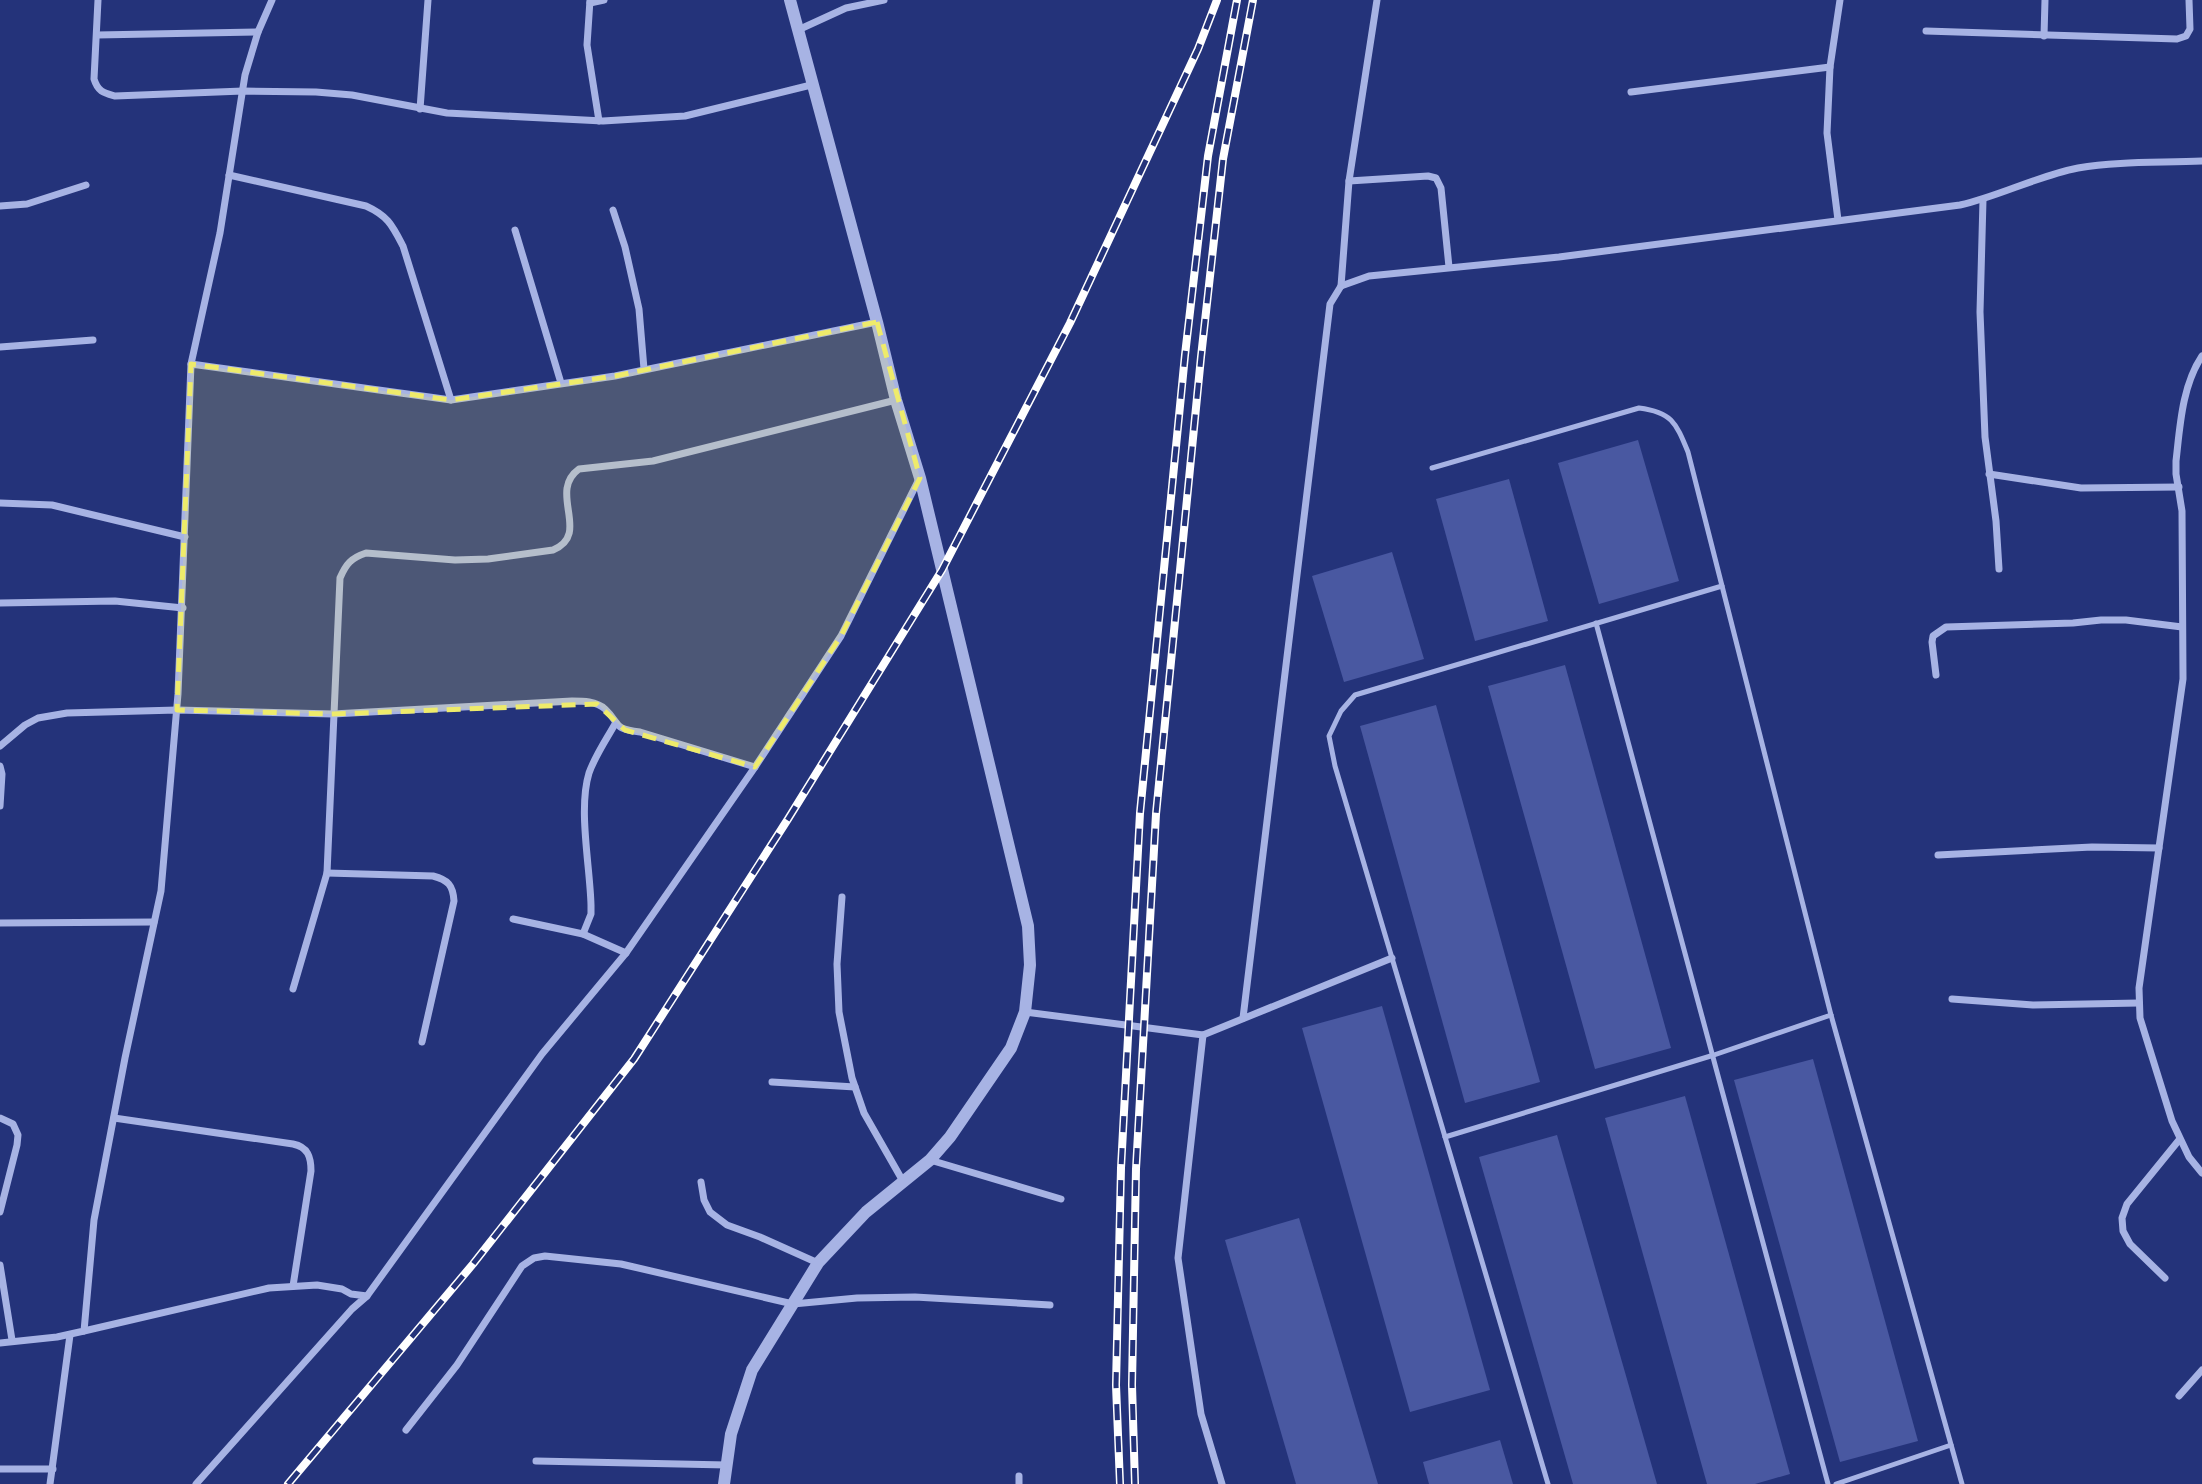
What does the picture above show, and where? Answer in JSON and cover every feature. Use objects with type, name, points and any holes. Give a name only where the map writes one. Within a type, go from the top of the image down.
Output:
[{"type":"street","points":[[98,0],[94,79],[97,88],[103,93],[115,96],[243,91],[352,95],[447,113],[599,121],[685,116],[811,85]]},
{"type":"street","points":[[84,1331],[94,1220],[161,891],[183,608],[191,364],[220,233],[245,75],[257,32],[272,0]]},
{"type":"street","points":[[420,109],[428,0]]},
{"type":"street","points":[[599,121],[587,45],[590,2],[604,0]]},
{"type":"street","points":[[724,1484],[731,1434],[752,1370],[818,1263],[866,1213],[930,1160],[950,1137],[1011,1048],[1025,1012],[1030,965],[1028,926],[920,478],[896,400],[790,0]]},
{"type":"street","points":[[797,30],[846,8],[884,0]]},
{"type":"street","points":[[1243,1018],[1330,304],[1341,286],[1349,181],[1377,0]]},
{"type":"street","points":[[1838,220],[1827,133],[1830,67],[1840,0]]},
{"type":"street","points":[[2044,36],[2045,0]]},
{"type":"street","points":[[1926,31],[2177,39],[2186,36],[2190,29],[2189,0]]},
{"type":"street","points":[[97,35],[257,32]]},
{"type":"street","points":[[1631,92],[1830,67]]},
{"type":"street","points":[[1341,286],[1369,276],[1559,257],[1960,205],[1983,200],[2078,168],[2202,161]]},
{"type":"street","points":[[229,175],[366,205],[383,213],[403,246],[451,400]]},
{"type":"street","points":[[1349,181],[1429,176],[1436,178],[1441,188],[1449,267]]},
{"type":"street","points":[[0,206],[27,204],[86,185]]},
{"type":"street","points":[[1983,200],[1980,312],[1985,437],[1996,521],[1998,569]]},
{"type":"street","points":[[613,210],[625,247],[639,309],[644,369]]},
{"type":"street","points":[[514,230],[561,383]]},
{"type":"street","points":[[191,364],[451,400],[644,369],[877,322]]},
{"type":"street","points":[[0,347],[93,340]]},
{"type":"street","points":[[2202,356],[2189,384],[2176,474],[2182,511],[2183,679],[2139,988],[2145,1037],[2179,1140],[2202,1173]]},
{"type":"street","points":[[293,989],[327,873],[340,578],[345,566],[355,557],[366,553],[456,560],[488,559],[553,550],[563,546],[569,538],[567,482],[579,469],[653,461],[896,400]]},
{"type":"street","points":[[1989,474],[2081,488],[2179,487]]},
{"type":"street","points":[[196,1484],[352,1309],[367,1296],[542,1054],[626,953],[755,767],[841,636],[920,478]]},
{"type":"street","points":[[0,503],[52,505],[185,537]]},
{"type":"street","points":[[0,603],[115,601],[183,608]]},
{"type":"street","points":[[1936,675],[1933,636],[1946,627],[2126,620],[2182,627]]},
{"type":"street","points":[[0,746],[25,725],[52,714],[177,710],[333,714],[572,701],[597,704],[606,709],[615,724],[625,730],[640,732],[755,767]]},
{"type":"street","points":[[583,934],[591,914],[585,803],[587,785],[590,771],[615,724]]},
{"type":"street","points":[[0,766],[0,806]]},
{"type":"street","points":[[1938,855],[2092,847],[2159,848]]},
{"type":"street","points":[[327,873],[433,876],[446,879],[453,889],[452,908],[422,1042]]},
{"type":"street","points":[[842,897],[837,964],[839,1012],[855,1087],[864,1113],[904,1183]]},
{"type":"street","points":[[513,919],[583,934],[626,953]]},
{"type":"street","points":[[0,923],[154,922]]},
{"type":"street","points":[[1025,1012],[1203,1035],[1392,958]]},
{"type":"street","points":[[1952,999],[2033,1005],[2139,1003]]},
{"type":"street","points":[[1203,1035],[1178,1258],[1201,1413],[1222,1484]]},
{"type":"street","points":[[772,1082],[855,1087]]},
{"type":"street","points":[[0,1118],[13,1124],[18,1135],[18,1145],[0,1212]]},
{"type":"street","points":[[114,1118],[293,1143],[307,1151],[311,1160],[311,1171],[293,1286]]},
{"type":"street","points":[[2165,1278],[2130,1244],[2123,1231],[2122,1218],[2127,1204],[2179,1140]]},
{"type":"street","points":[[930,1160],[1061,1199]]},
{"type":"street","points":[[701,1182],[704,1200],[710,1212],[727,1225],[818,1263]]},
{"type":"street","points":[[406,1430],[457,1365],[522,1266],[534,1258],[561,1257],[621,1264],[793,1304],[857,1298],[915,1297],[1050,1305]]},
{"type":"street","points":[[0,1265],[12,1340]]},
{"type":"street","points":[[0,1343],[70,1335],[246,1293],[293,1286],[317,1285],[367,1296]]},
{"type":"street","points":[[50,1484],[70,1335]]},
{"type":"street","points":[[2179,1396],[2202,1370]]},
{"type":"street","points":[[536,1461],[727,1465]]},
{"type":"street","points":[[0,1469],[53,1469]]},
{"type":"lane","points":[[1432,468],[1639,408],[1658,410],[1678,426],[1688,452],[1831,1015],[1962,1484]]},
{"type":"lane","points":[[1548,1484],[1335,766],[1329,736],[1341,711],[1355,695],[1722,586]]},
{"type":"lane","points":[[1596,623],[1828,1484]]},
{"type":"lane","points":[[1445,1137],[1714,1055],[1831,1015]]},
{"type":"lane","points":[[1836,1484],[1951,1444]]},
{"type":"highlighted area","points":[[877,322],[920,478],[841,636],[755,767],[625,730],[597,704],[333,714],[177,710],[191,364],[451,400],[615,376]]},
{"type":"building","points":[[1638,440],[1679,581],[1599,604],[1558,463]]},
{"type":"building","points":[[1509,479],[1548,621],[1475,641],[1436,499]]},
{"type":"building","points":[[1392,552],[1424,659],[1344,682],[1312,576]]},
{"type":"building","points":[[1565,665],[1671,1048],[1595,1069],[1488,686]]},
{"type":"building","points":[[1436,705],[1540,1082],[1465,1103],[1360,726]]},
{"type":"building","points":[[1382,1006],[1490,1390],[1410,1412],[1302,1028]]},
{"type":"building","points":[[1813,1059],[1918,1441],[1840,1462],[1734,1080]]},
{"type":"building","points":[[1685,1096],[1790,1474],[1755,1484],[1707,1484],[1605,1118]]},
{"type":"building","points":[[1557,1135],[1657,1484],[1573,1484],[1479,1157]]},
{"type":"building","points":[[1299,1218],[1378,1484],[1296,1484],[1225,1240]]},
{"type":"building","points":[[1500,1440],[1513,1484],[1429,1484],[1423,1462]]},
{"type":"railway","points":[[288,1484],[473,1264],[634,1059],[788,819],[942,570],[1070,323],[1198,49],[1217,0]]},
{"type":"railway","points":[[1120,1484],[1116,1385],[1121,1168],[1140,813],[1185,355],[1208,156],[1237,0]]},
{"type":"railway","points":[[1135,1484],[1132,1385],[1136,1169],[1156,814],[1223,159],[1253,0]]}]
